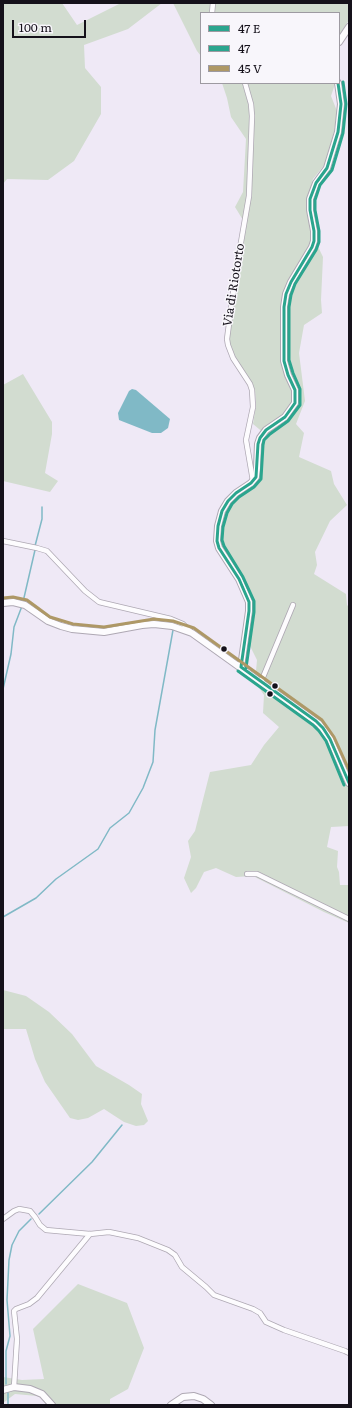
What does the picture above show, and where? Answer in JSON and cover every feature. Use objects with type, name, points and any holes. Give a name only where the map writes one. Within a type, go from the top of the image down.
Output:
[{"type":"street","points":[[340,40],[349,27]]},
{"type":"street","name":"Via di Riotorto","points":[[245,84],[251,104],[252,116],[250,136],[249,196],[237,265],[227,339],[234,358],[252,390],[253,408],[246,440],[253,481]]},
{"type":"street","points":[[241,667],[249,612],[249,602],[239,579],[219,548],[217,531],[222,511],[228,500],[253,481],[257,473],[258,444],[260,438],[266,430],[285,417],[295,403],[294,390],[284,361],[284,307],[288,289],[314,241],[310,199],[316,183],[327,168],[338,132],[341,104],[338,84]]},
{"type":"street","points":[[3,541],[43,549],[51,554],[85,592],[99,602],[171,619],[182,624],[192,633],[324,728],[349,783]]},
{"type":"street","points":[[3,603],[22,604],[48,621],[72,629],[104,632],[154,624],[172,626],[192,633]]},
{"type":"street","points":[[261,682],[293,605]]},
{"type":"street","points":[[247,874],[257,874],[349,919]]},
{"type":"street","points":[[3,1220],[14,1211],[20,1209],[30,1211],[40,1225],[46,1230],[90,1234],[108,1232],[138,1238],[168,1250],[175,1255],[182,1267],[206,1286],[214,1295],[253,1308],[260,1313],[266,1322],[284,1330],[345,1350],[349,1354]]},
{"type":"street","points":[[14,1387],[17,1339],[14,1311],[29,1304],[37,1298],[90,1234]]},
{"type":"street","points":[[3,1390],[14,1387],[23,1387],[36,1391],[46,1397],[52,1405]]},
{"type":"street","points":[[171,1405],[179,1399],[188,1396],[199,1398],[210,1405]]},
{"type":"shaded area","points":[[3,3],[62,3],[77,25],[121,3],[162,3],[128,29],[84,45],[85,68],[101,87],[101,114],[74,161],[48,180],[7,179],[3,184]]},
{"type":"shaded area","points":[[173,3],[349,3],[349,20],[340,34],[340,12],[200,12],[200,55]]},
{"type":"shaded area","points":[[222,84],[335,84],[331,96],[337,111],[334,132],[325,164],[313,179],[307,201],[310,230],[323,257],[321,300],[322,313],[304,325],[299,353],[305,401],[296,424],[304,433],[299,457],[331,471],[334,484],[347,505],[330,521],[315,552],[317,565],[314,574],[346,594],[347,605],[349,607],[349,826],[331,827],[327,847],[338,851],[337,867],[340,885],[349,885],[349,923],[253,876],[236,877],[216,868],[204,872],[196,888],[191,893],[184,878],[191,857],[188,841],[195,831],[210,772],[251,765],[264,745],[279,727],[263,713],[264,695],[255,682],[257,660],[249,644],[250,603],[221,547],[219,537],[223,515],[232,500],[258,477],[260,472],[260,442],[265,434],[253,424],[256,404],[255,390],[234,355],[229,337],[246,225],[235,207],[243,192],[246,139],[231,117]]},
{"type":"shaded area","points":[[23,374],[52,422],[52,434],[45,473],[58,481],[50,492],[3,481],[3,385]]},
{"type":"shaded area","points":[[3,990],[26,996],[49,1012],[72,1034],[96,1066],[142,1094],[141,1104],[148,1121],[144,1125],[136,1126],[124,1122],[104,1109],[88,1118],[78,1120],[70,1118],[45,1082],[35,1059],[26,1029],[3,1029]]},
{"type":"shaded area","points":[[78,1284],[127,1303],[144,1348],[128,1389],[110,1399],[110,1405],[56,1405],[54,1401],[37,1396],[15,1394],[3,1403],[3,1377],[22,1380],[44,1379],[33,1329]]},
{"type":"water","points":[[132,389],[136,390],[170,419],[168,428],[161,433],[152,433],[119,420],[118,413],[129,391]]},
{"type":"waterway","points":[[35,546],[42,519],[42,507]]},
{"type":"waterway","points":[[23,602],[35,550]]},
{"type":"waterway","points":[[3,689],[11,654],[14,627],[22,606]]},
{"type":"waterway","points":[[3,917],[36,898],[56,879],[98,849],[110,828],[129,813],[143,788],[153,762],[155,730],[173,630]]},
{"type":"waterway","points":[[39,1214],[92,1162],[122,1125]]},
{"type":"waterway","points":[[6,1384],[6,1351],[10,1336],[7,1300],[9,1260],[12,1245],[19,1231],[31,1219]]},
{"type":"waterway","points":[[8,1393],[8,1405]]},
{"type":"transit line","name":"47","points":[[246,668],[254,612],[254,601],[243,577],[224,546],[222,540],[223,527],[227,513],[232,504],[239,497],[254,487],[261,479],[264,440],[288,421],[300,405],[300,389],[289,360],[289,307],[295,284],[316,250],[319,242],[315,200],[320,185],[332,170],[343,133],[346,104],[343,82]]},
{"type":"transit line","points":[[241,667],[249,602],[239,579],[219,548],[217,541],[218,526],[222,511],[228,501],[236,493],[251,483],[256,477],[258,444],[260,438],[266,430],[285,417],[295,403],[295,390],[288,375],[284,361],[284,307],[286,294],[291,282],[314,241],[310,199],[316,183],[327,168],[338,132],[341,104],[338,84]]},
{"type":"transit line","points":[[3,598],[13,597],[27,600],[50,617],[73,624],[104,627],[154,619],[173,621],[194,628],[322,720],[334,737],[349,770]]},
{"type":"transit line","points":[[241,667],[316,721],[323,728],[330,739],[349,783]]},
{"type":"transit line","name":"47","points":[[238,671],[313,725],[319,731],[326,741],[344,785]]}]
